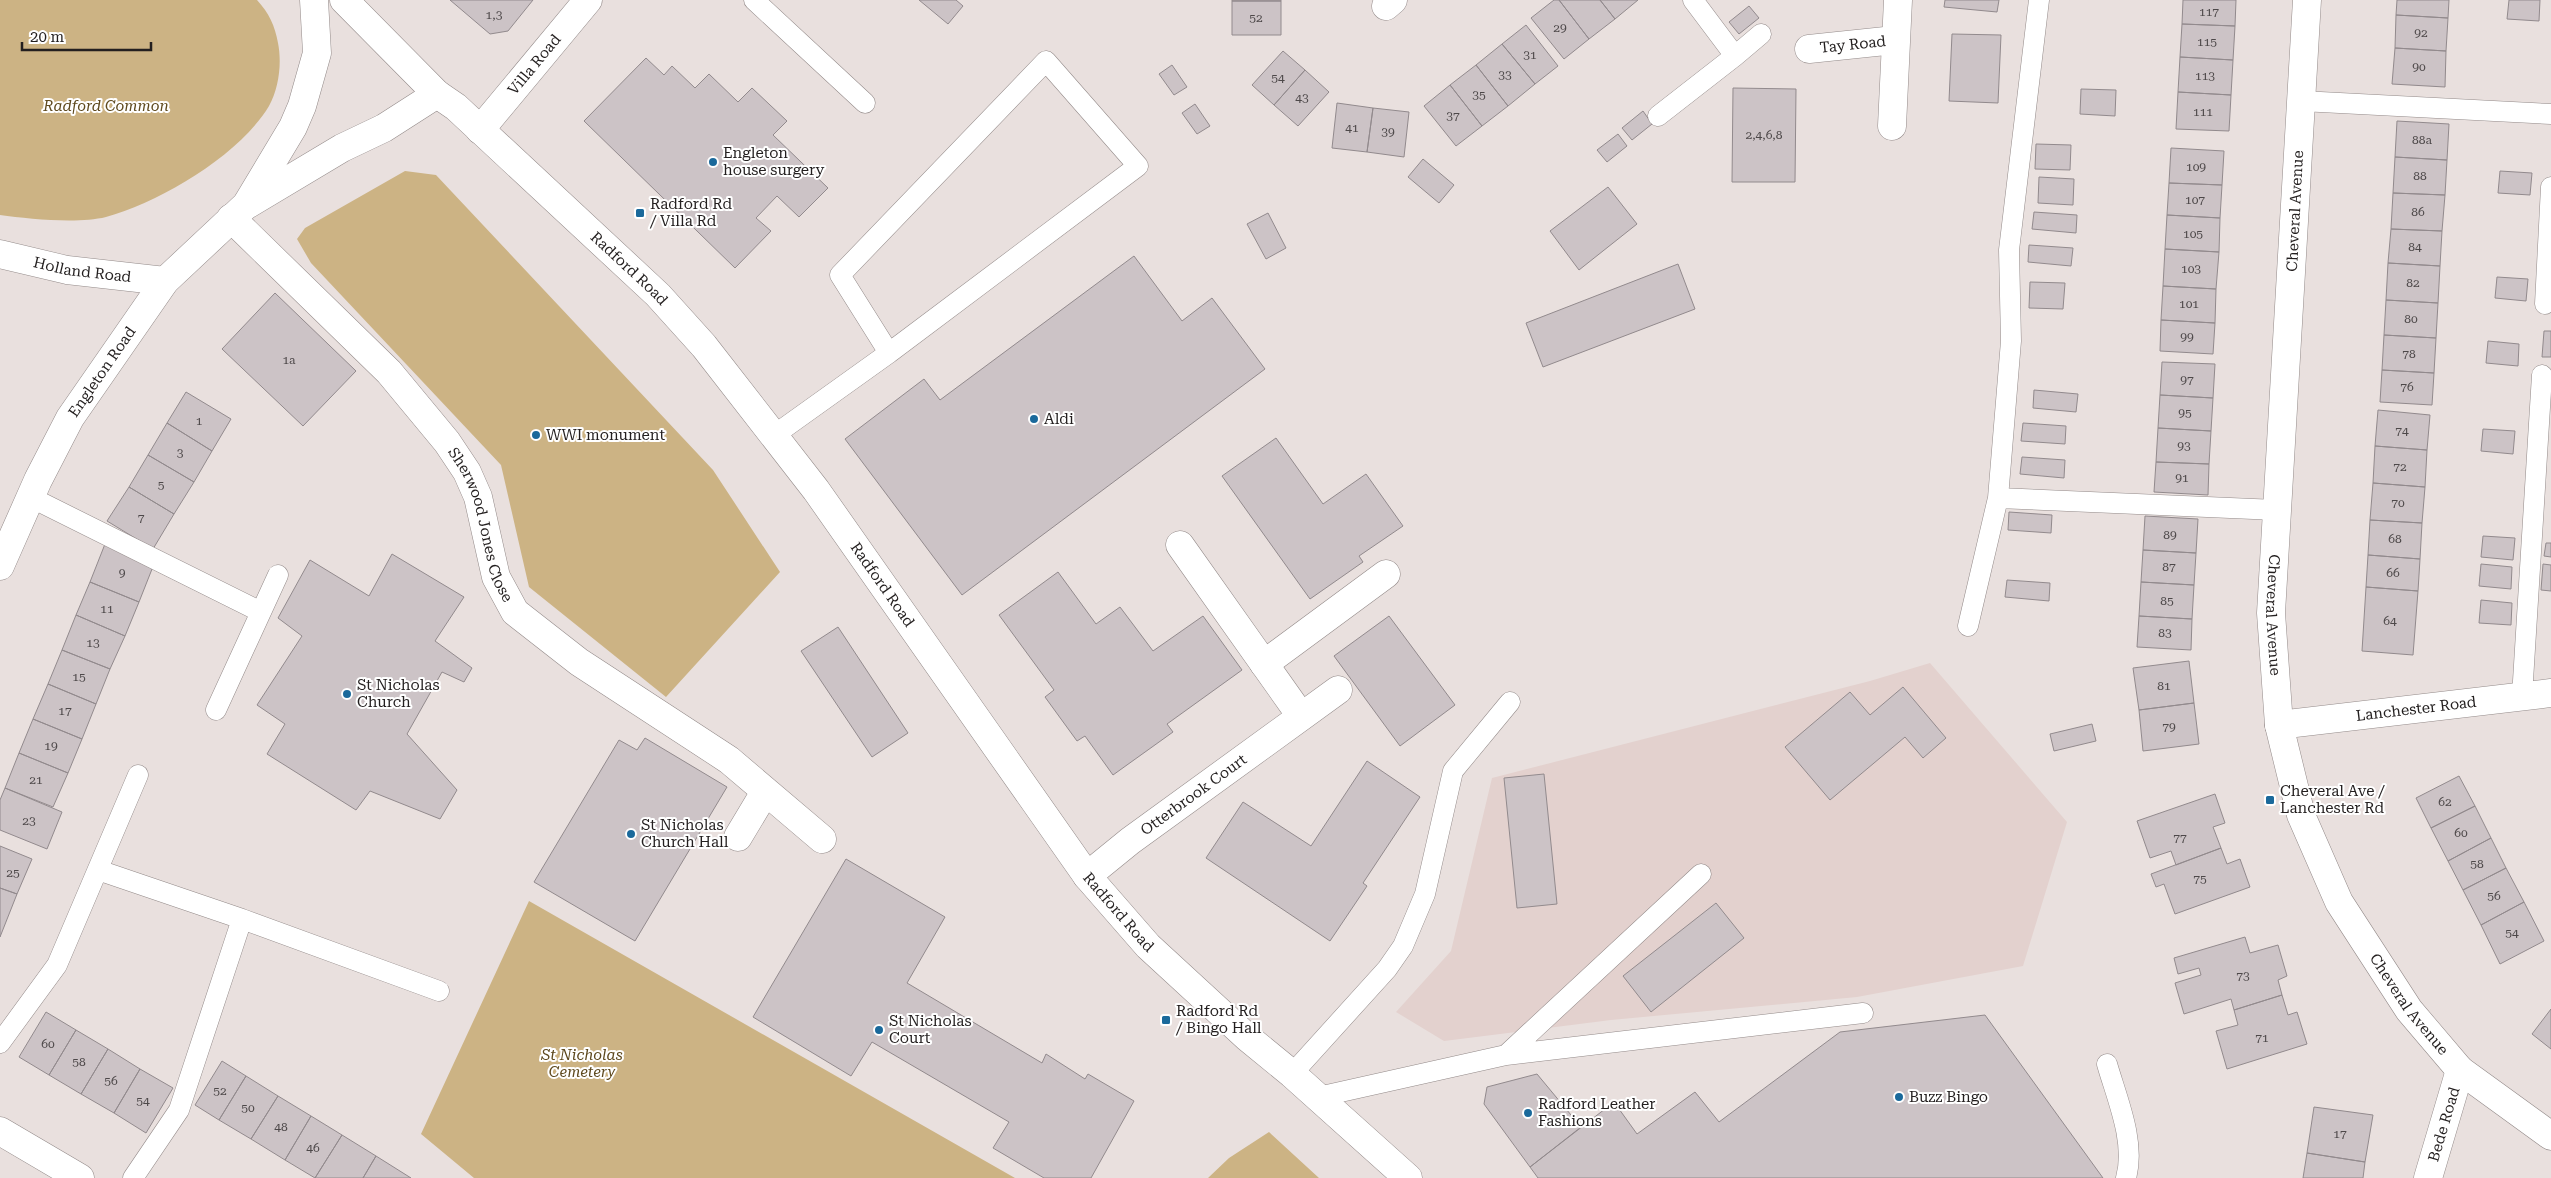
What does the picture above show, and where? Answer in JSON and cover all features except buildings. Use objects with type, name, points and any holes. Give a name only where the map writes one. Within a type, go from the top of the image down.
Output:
[{"type":"street","name":"Engleton Road","points":[[238,212],[293,127],[302,106],[317,53],[314,0]]},
{"type":"street","name":"Radford Road","points":[[344,0],[437,94],[456,107],[658,295],[704,346],[816,490],[1087,876],[1148,946],[1248,1038],[1292,1074],[1408,1178]]},
{"type":"street","name":"Villa Road","points":[[480,130],[588,0]]},
{"type":"street","name":"Tay Road","points":[[1892,126],[1898,0]]},
{"type":"street","name":"Cheveral Avenue","points":[[2307,0],[2270,613],[2279,726],[2301,815],[2339,902],[2409,1010],[2460,1070],[2551,1136]]},
{"type":"street","name":"Tay Road","points":[[1809,50],[1896,40]]},
{"type":"street","name":"Engleton Road","points":[[0,566],[30,497],[70,418],[165,281],[238,212],[342,148],[384,128],[437,94]]},
{"type":"street","name":"Sherwood Jones Close","points":[[238,212],[389,372],[447,442],[467,472],[478,498],[496,577],[515,612],[579,662],[729,760],[822,839]]},
{"type":"street","name":"Holland Road","points":[[0,254],[66,270],[165,281]]},
{"type":"street","points":[[1180,545],[1301,716]]},
{"type":"street","points":[[1264,664],[1386,574]]},
{"type":"street","name":"Otterbrook Court","points":[[1087,876],[1130,840],[1338,690]]},
{"type":"street","name":"Lanchester Road","points":[[2279,726],[2551,693]]},
{"type":"street","points":[[738,837],[765,792]]},
{"type":"street","name":"Bede Road","points":[[2428,1178],[2460,1070]]},
{"type":"street","points":[[0,1131],[80,1178]]},
{"type":"lane","points":[[754,0],[865,103]]},
{"type":"lane","points":[[1693,0],[1735,56]]},
{"type":"lane","points":[[1968,626],[1998,498],[2011,341],[2009,250],[2038,0]]},
{"type":"lane","points":[[1658,116],[1761,34]]},
{"type":"lane","points":[[774,436],[889,353],[1138,166],[1046,61],[840,275],[889,353]]},
{"type":"lane","points":[[2301,100],[2551,114]]},
{"type":"lane","points":[[2545,304],[2551,187]]},
{"type":"lane","points":[[2522,697],[2542,375]]},
{"type":"lane","points":[[30,497],[261,612]]},
{"type":"lane","points":[[1998,498],[2277,510]]},
{"type":"lane","points":[[216,710],[278,575]]},
{"type":"lane","points":[[1292,1074],[1387,969],[1403,946],[1425,894],[1453,772],[1510,702]]},
{"type":"lane","points":[[0,1042],[57,965],[138,775]]},
{"type":"lane","points":[[98,870],[242,919],[439,991]]},
{"type":"lane","points":[[1506,1055],[1701,874]]},
{"type":"lane","points":[[134,1178],[179,1110],[242,919]]},
{"type":"lane","points":[[1318,1097],[1506,1055],[1863,1013]]},
{"type":"lane","points":[[2106,1064],[2123,1117],[2130,1164],[2126,1178]]},
{"type":"shaded area","points":[[1930,663],[2067,822],[2023,966],[1857,997],[1611,1020],[1444,1041],[1396,1012],[1451,951],[1492,778],[1870,681]]},
{"type":"green space","name":"Radford Common","points":[[0,0],[257,0],[271,20],[278,43],[280,67],[275,91],[269,106],[256,125],[238,142],[196,175],[150,200],[127,210],[95,219],[53,220],[0,215]]},
{"type":"green space","points":[[405,171],[436,175],[713,470],[780,572],[666,697],[529,587],[501,465],[311,263],[297,239],[305,228]]},
{"type":"green space","name":"St Nicholas Cemetery","points":[[529,901],[1015,1178],[474,1178],[421,1134]]},
{"type":"green space","points":[[1269,1132],[1319,1178],[1208,1178],[1229,1158]]},
{"type":"place","name":"Engleton house surgery","points":[[713,162]]},
{"type":"place","name":"Radford Rd / Villa Rd","points":[[640,213]]},
{"type":"place","name":"Aldi","points":[[1034,419]]},
{"type":"place","name":"WWI monument","points":[[536,435]]},
{"type":"place","name":"St Nicholas Church","points":[[347,694]]},
{"type":"place","name":"Cheveral Ave / Lanchester Rd","points":[[2270,800]]},
{"type":"place","name":"St Nicholas Church Hall","points":[[631,834]]},
{"type":"place","name":"Radford Rd / Bingo Hall","points":[[1166,1020]]},
{"type":"place","name":"St Nicholas Court","points":[[879,1030]]},
{"type":"place","name":"Buzz Bingo","points":[[1899,1097]]},
{"type":"place","name":"Radford Leather Fashions","points":[[1528,1113]]}]
